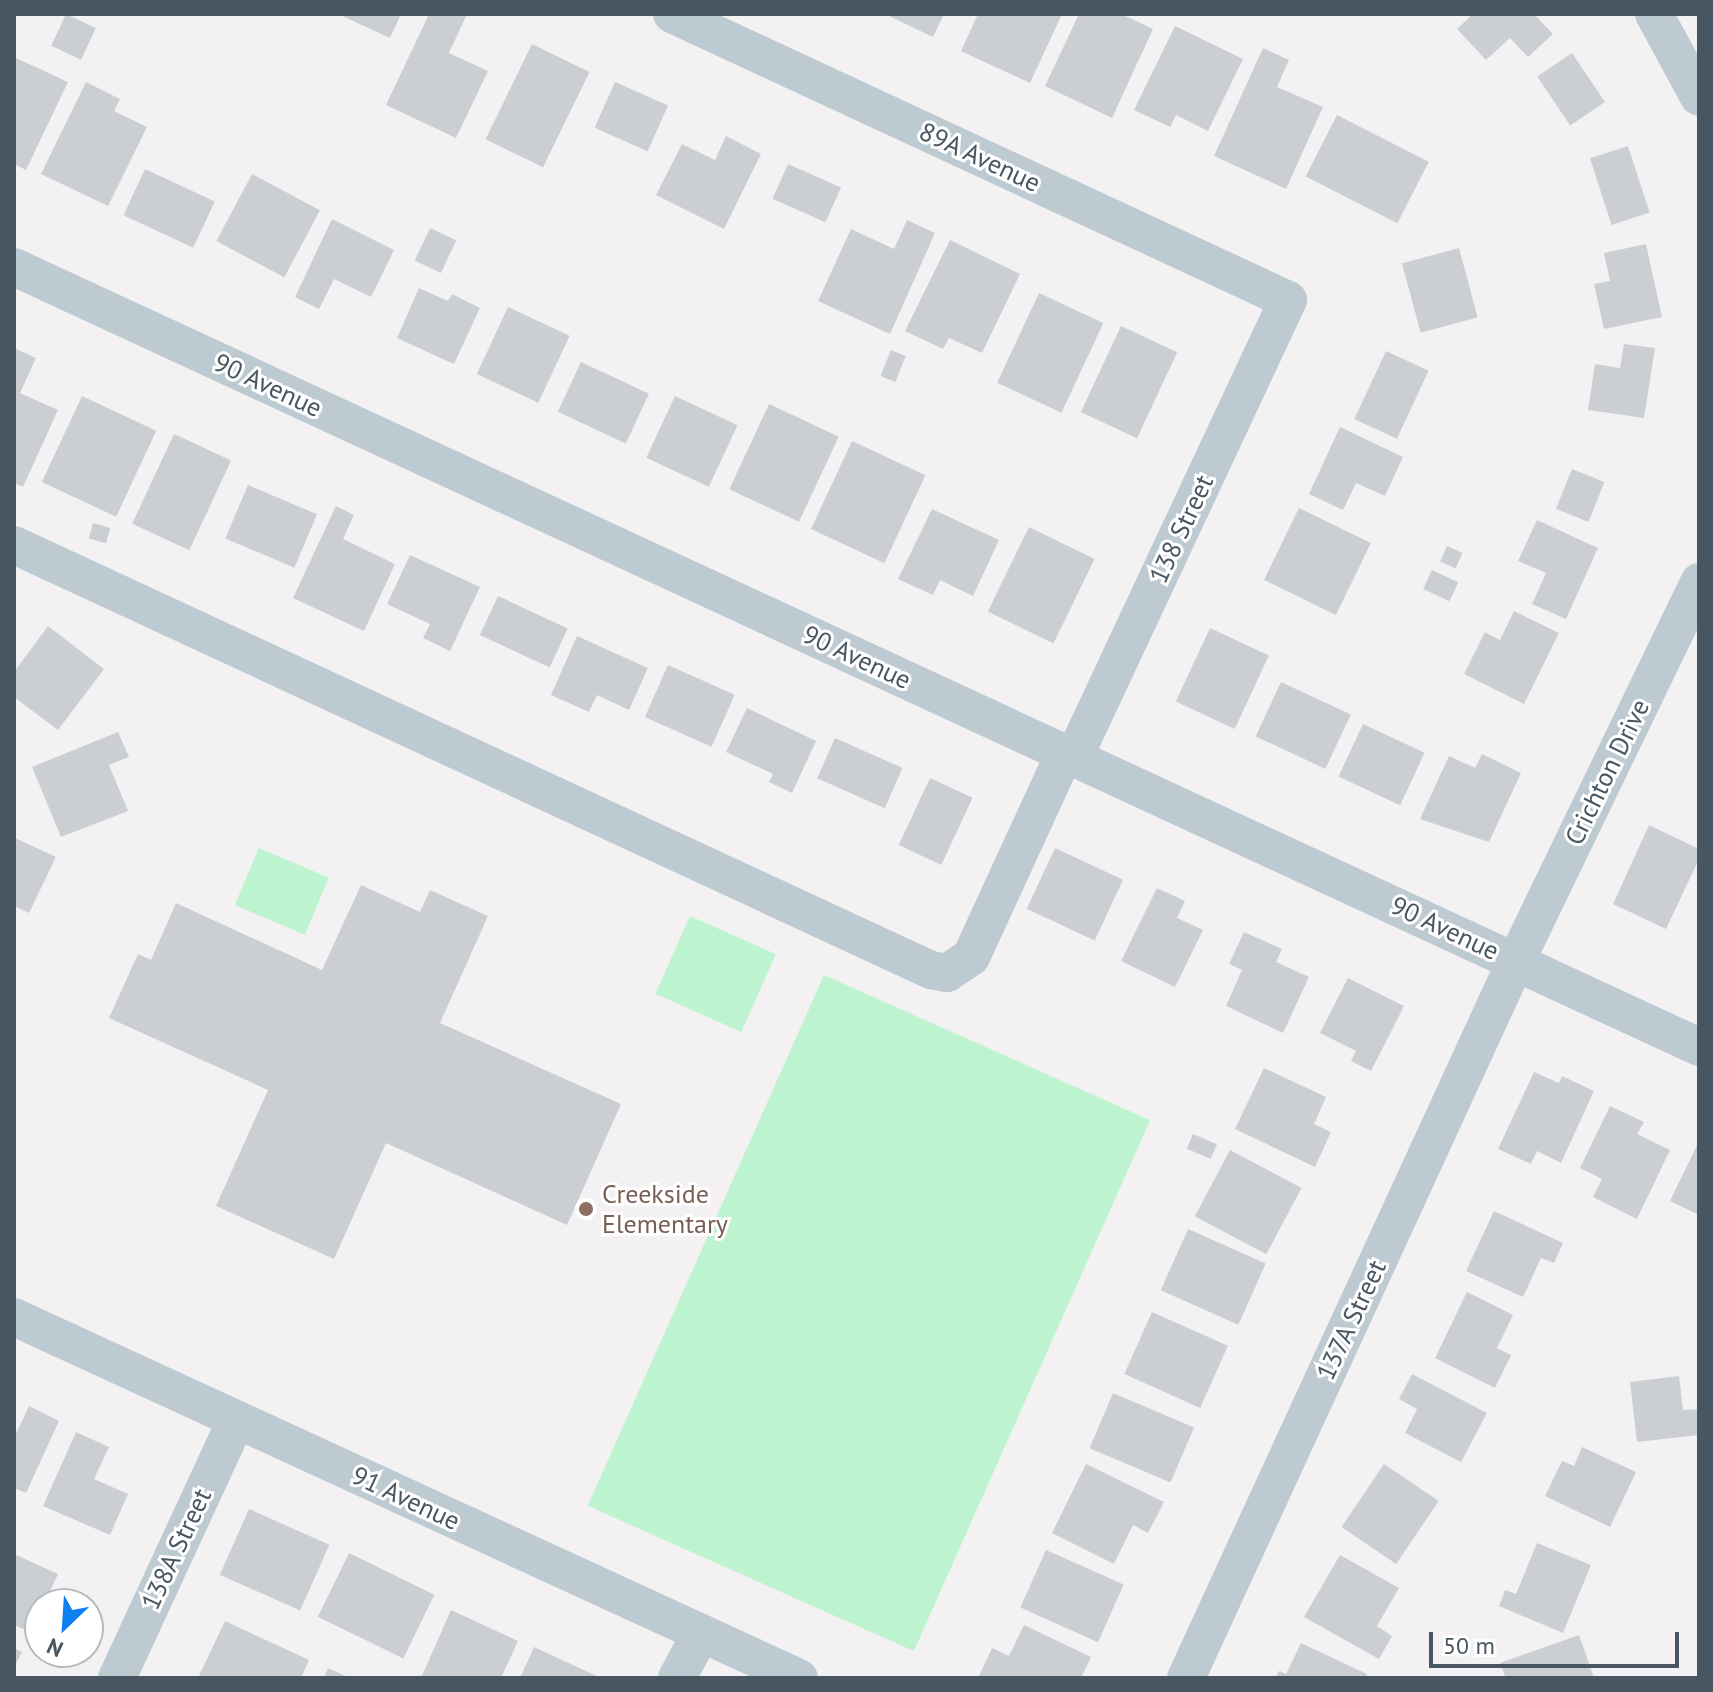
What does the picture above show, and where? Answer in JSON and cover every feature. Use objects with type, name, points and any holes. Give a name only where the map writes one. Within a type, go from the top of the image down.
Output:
[{"type":"street","name":"89A Avenue","points":[[672,14],[1288,300]]},
{"type":"street","points":[[1654,14],[1699,97]]},
{"type":"street","name":"90 Avenue","points":[[14,267],[1699,1047]]},
{"type":"street","name":"138 Street","points":[[14,545],[931,970],[947,973],[971,957],[1288,300]]},
{"type":"street","name":"Crichton Drive","points":[[1516,961],[1699,582]]},
{"type":"street","name":"137A Street","points":[[1186,1678],[1516,961]]},
{"type":"street","name":"91 Avenue","points":[[14,1317],[799,1678]]},
{"type":"street","name":"138A Street","points":[[117,1678],[236,1421]]},
{"type":"street","points":[[677,1678],[701,1633]]},
{"type":"green space","points":[[259,848],[329,878],[305,935],[235,905]]},
{"type":"green space","points":[[690,916],[776,954],[741,1032],[655,994]]},
{"type":"green space","points":[[824,975],[1150,1120],[914,1651],[588,1506]]},
{"type":"building","points":[[66,14],[96,28],[81,60],[51,46]]},
{"type":"building","points":[[338,14],[401,14],[390,38]]},
{"type":"building","points":[[429,14],[467,14],[449,53],[488,71],[456,138],[386,105]]},
{"type":"building","points":[[885,14],[944,14],[933,37]]},
{"type":"building","points":[[978,14],[1062,14],[1030,83],[961,51]]},
{"type":"building","points":[[1079,14],[1121,14],[1153,29],[1112,118],[1045,86]]},
{"type":"building","points":[[1473,14],[1534,14],[1553,34],[1528,57],[1510,38],[1486,60],[1457,29]]},
{"type":"building","points":[[1175,26],[1243,59],[1208,131],[1176,115],[1170,127],[1134,110]]},
{"type":"building","points":[[532,44],[590,72],[543,167],[486,139]]},
{"type":"building","points":[[1263,48],[1289,60],[1277,87],[1323,107],[1286,189],[1214,156]]},
{"type":"building","points":[[1572,53],[1605,102],[1570,125],[1537,76]]},
{"type":"building","points":[[14,57],[68,82],[26,170],[14,164]]},
{"type":"building","points":[[86,82],[120,99],[114,111],[147,127],[108,206],[41,174]]},
{"type":"building","points":[[615,82],[668,106],[648,151],[595,128]]},
{"type":"building","points":[[1337,115],[1429,162],[1397,223],[1306,176]]},
{"type":"building","points":[[726,136],[761,154],[724,229],[656,195],[682,144],[715,160]]},
{"type":"building","points":[[1628,146],[1650,213],[1612,225],[1590,158]]},
{"type":"building","points":[[788,164],[841,188],[826,222],[773,199]]},
{"type":"building","points":[[145,169],[215,202],[193,248],[123,215]]},
{"type":"building","points":[[252,174],[320,210],[284,277],[216,241]]},
{"type":"building","points":[[332,219],[394,250],[371,297],[334,279],[319,309],[295,297]]},
{"type":"building","points":[[907,220],[935,233],[890,334],[818,301],[851,229],[894,249]]},
{"type":"building","points":[[430,228],[456,240],[441,273],[415,261]]},
{"type":"building","points":[[950,240],[1020,274],[982,353],[949,338],[943,349],[905,331]]},
{"type":"building","points":[[1646,244],[1662,317],[1604,329],[1594,284],[1610,281],[1604,253]]},
{"type":"building","points":[[1459,248],[1478,318],[1421,333],[1402,263]]},
{"type":"building","points":[[419,288],[448,301],[452,294],[480,308],[454,364],[397,338]]},
{"type":"building","points":[[1039,293],[1103,323],[1062,413],[997,383]]},
{"type":"building","points":[[508,307],[570,336],[538,403],[477,374]]},
{"type":"building","points":[[1121,326],[1177,352],[1137,438],[1081,412]]},
{"type":"building","points":[[1624,344],[1655,348],[1644,418],[1588,410],[1595,364],[1620,368]]},
{"type":"building","points":[[14,348],[36,358],[20,393],[58,410],[23,487],[14,483]]},
{"type":"building","points":[[891,350],[906,356],[895,382],[881,376]]},
{"type":"building","points":[[1386,351],[1429,371],[1397,439],[1354,419]]},
{"type":"building","points":[[581,362],[649,394],[626,444],[558,412]]},
{"type":"building","points":[[82,396],[156,431],[116,517],[42,482]]},
{"type":"building","points":[[675,396],[738,425],[709,487],[646,458]]},
{"type":"building","points":[[769,404],[839,437],[799,522],[729,489]]},
{"type":"building","points":[[1340,427],[1403,457],[1385,496],[1356,483],[1343,510],[1309,494]]},
{"type":"building","points":[[174,434],[231,461],[189,550],[132,524]]},
{"type":"building","points":[[852,441],[925,475],[884,563],[811,529]]},
{"type":"building","points":[[1572,469],[1604,482],[1588,522],[1556,509]]},
{"type":"building","points":[[248,485],[317,514],[294,568],[225,538]]},
{"type":"building","points":[[336,506],[354,515],[343,539],[395,564],[364,631],[293,598]]},
{"type":"building","points":[[1299,508],[1371,543],[1336,615],[1264,580]]},
{"type":"building","points":[[932,509],[999,540],[973,596],[940,580],[933,595],[898,579]]},
{"type":"building","points":[[1537,520],[1598,548],[1566,619],[1532,604],[1546,573],[1518,561]]},
{"type":"building","points":[[93,523],[110,528],[106,543],[89,538]]},
{"type":"building","points":[[1029,527],[1095,559],[1053,643],[988,611]]},
{"type":"building","points":[[1447,546],[1463,553],[1456,568],[1440,562]]},
{"type":"building","points":[[410,555],[480,587],[450,651],[423,638],[430,624],[387,604]]},
{"type":"building","points":[[1432,570],[1458,582],[1449,601],[1423,589]]},
{"type":"building","points":[[498,596],[568,629],[550,668],[480,635]]},
{"type":"building","points":[[1514,611],[1559,633],[1524,704],[1464,674],[1485,632],[1500,640]]},
{"type":"building","points":[[48,626],[104,669],[58,730],[14,697],[14,672]]},
{"type":"building","points":[[1210,628],[1269,655],[1235,729],[1176,701]]},
{"type":"building","points":[[577,636],[648,668],[629,710],[597,695],[589,712],[551,695]]},
{"type":"building","points":[[668,665],[735,695],[712,747],[645,717]]},
{"type":"building","points":[[1281,682],[1351,715],[1325,769],[1256,736]]},
{"type":"building","points":[[747,708],[816,741],[792,793],[769,782],[773,774],[726,752]]},
{"type":"building","points":[[1363,724],[1425,753],[1400,805],[1338,777]]},
{"type":"building","points":[[118,732],[129,757],[109,765],[128,811],[61,837],[32,767]]},
{"type":"building","points":[[835,738],[903,768],[885,808],[817,778]]},
{"type":"building","points":[[1482,754],[1521,773],[1489,842],[1420,819],[1449,756],[1475,768]]},
{"type":"building","points":[[930,778],[973,798],[941,865],[899,845]]},
{"type":"building","points":[[1649,825],[1699,849],[1699,859],[1666,929],[1613,904]]},
{"type":"building","points":[[15,838],[56,857],[29,913],[14,906]]},
{"type":"building","points":[[1055,848],[1123,880],[1095,940],[1027,909]]},
{"type":"building","points":[[361,885],[420,912],[430,890],[488,916],[440,1023],[621,1104],[567,1225],[386,1143],[334,1259],[216,1206],[268,1090],[109,1018],[138,954],[151,960],[176,903],[322,970]]},
{"type":"building","points":[[1157,888],[1185,901],[1177,918],[1203,930],[1175,987],[1121,961]]},
{"type":"building","points":[[1244,932],[1282,949],[1276,962],[1309,977],[1283,1033],[1226,1006],[1242,970],[1229,964]]},
{"type":"building","points":[[1348,978],[1404,1006],[1371,1071],[1351,1061],[1356,1051],[1320,1033]]},
{"type":"building","points":[[1264,1068],[1326,1097],[1314,1124],[1331,1132],[1315,1167],[1235,1129]]},
{"type":"building","points":[[1534,1072],[1559,1083],[1562,1076],[1594,1091],[1561,1163],[1537,1151],[1531,1164],[1498,1149]]},
{"type":"building","points":[[1610,1106],[1644,1122],[1637,1134],[1670,1150],[1637,1219],[1593,1197],[1602,1179],[1580,1168]]},
{"type":"building","points":[[1193,1134],[1217,1144],[1211,1159],[1187,1149]]},
{"type":"building","points":[[1699,1141],[1699,1215],[1670,1201]]},
{"type":"building","points":[[1230,1150],[1302,1188],[1266,1254],[1195,1216]]},
{"type":"building","points":[[1494,1211],[1563,1243],[1554,1263],[1541,1258],[1523,1297],[1466,1271]]},
{"type":"building","points":[[1188,1229],[1266,1264],[1238,1325],[1161,1290]]},
{"type":"building","points":[[1467,1292],[1513,1315],[1497,1348],[1511,1355],[1495,1388],[1435,1358]]},
{"type":"building","points":[[1152,1312],[1228,1346],[1200,1408],[1124,1374]]},
{"type":"building","points":[[1412,1374],[1487,1413],[1461,1462],[1405,1433],[1417,1409],[1399,1399]]},
{"type":"building","points":[[1679,1376],[1683,1410],[1699,1409],[1699,1435],[1637,1442],[1630,1382]]},
{"type":"building","points":[[1113,1393],[1194,1427],[1171,1483],[1090,1448]]},
{"type":"building","points":[[29,1406],[59,1421],[26,1493],[14,1488],[14,1438]]},
{"type":"building","points":[[76,1432],[109,1447],[94,1479],[128,1494],[110,1535],[43,1506]]},
{"type":"building","points":[[1582,1447],[1636,1472],[1610,1527],[1545,1496],[1562,1461],[1574,1466]]},
{"type":"building","points":[[1086,1464],[1164,1502],[1148,1533],[1133,1525],[1114,1564],[1052,1533]]},
{"type":"building","points":[[1384,1464],[1439,1501],[1396,1564],[1342,1527]]},
{"type":"building","points":[[249,1509],[329,1545],[300,1611],[220,1575]]},
{"type":"building","points":[[1537,1543],[1591,1565],[1563,1633],[1499,1606],[1505,1590],[1516,1594]]},
{"type":"building","points":[[1046,1550],[1124,1585],[1098,1642],[1020,1608]]},
{"type":"building","points":[[349,1553],[434,1595],[403,1658],[318,1617]]},
{"type":"building","points":[[14,1554],[58,1574],[51,1588],[24,1588],[24,1629],[14,1625]]},
{"type":"building","points":[[1340,1555],[1399,1588],[1377,1626],[1392,1636],[1379,1659],[1304,1617]]},
{"type":"building","points":[[451,1610],[518,1641],[501,1678],[421,1678]]},
{"type":"building","points":[[225,1621],[309,1660],[301,1678],[198,1678]]},
{"type":"building","points":[[1024,1625],[1091,1657],[1081,1678],[979,1676],[992,1648],[1009,1656]]},
{"type":"building","points":[[1579,1635],[1594,1678],[1506,1678],[1500,1663]]},
{"type":"building","points":[[1301,1643],[1367,1674],[1365,1678],[1276,1678],[1279,1671],[1286,1674]]},
{"type":"building","points":[[534,1647],[601,1678],[520,1678]]},
{"type":"building","points":[[14,1648],[22,1652],[14,1668]]},
{"type":"building","points":[[328,1668],[350,1678],[324,1678]]},
{"type":"place","name":"Creekside Elementary","points":[[586,1209]]}]
